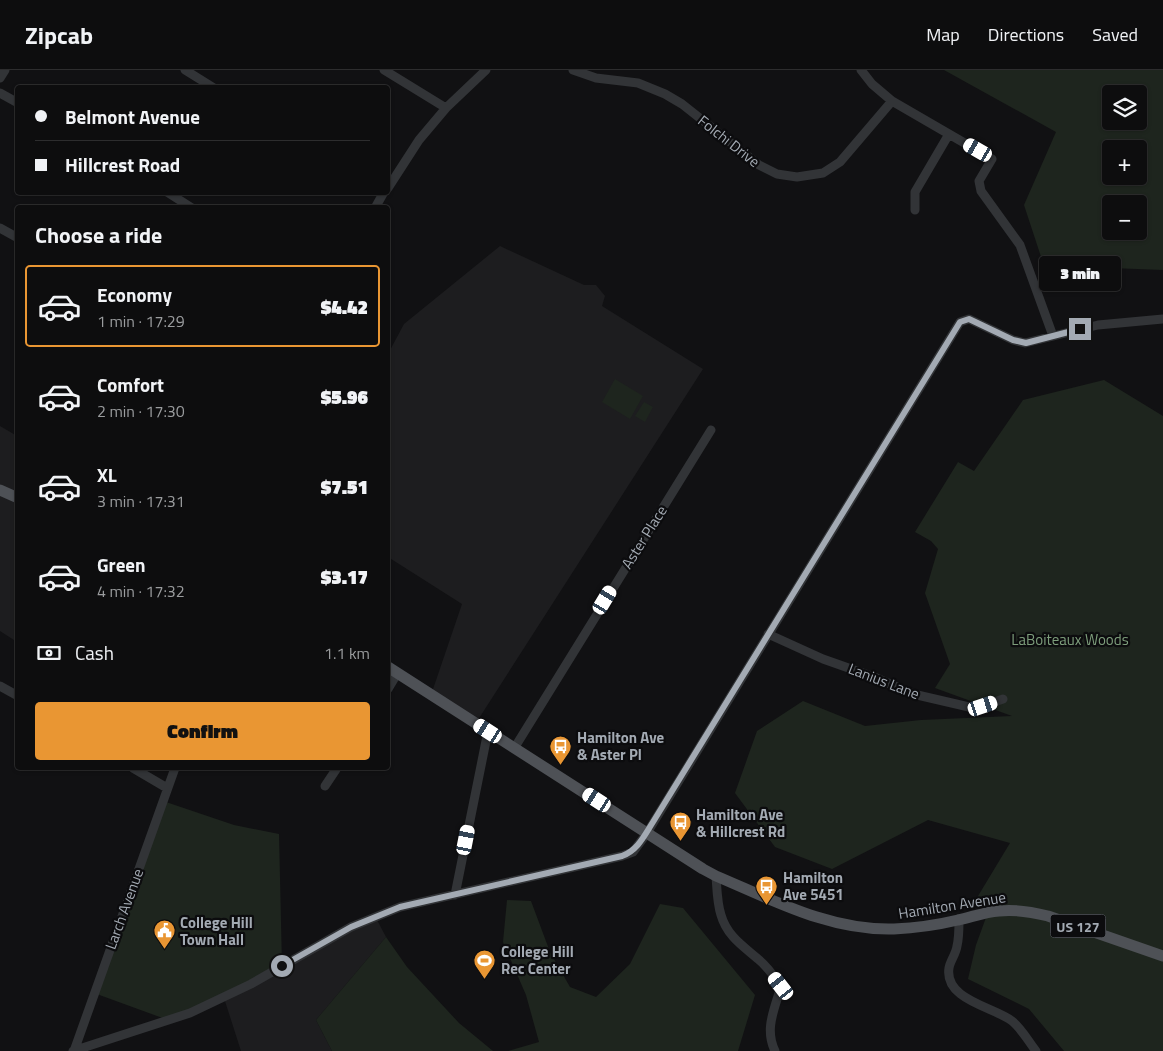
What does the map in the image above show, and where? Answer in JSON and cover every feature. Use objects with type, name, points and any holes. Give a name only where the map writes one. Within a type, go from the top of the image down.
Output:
[{"type":"main road","points":[[0,490],[15,497]]},
{"type":"main road","name":"Hamilton Avenue","points":[[390,669],[716,876],[803,913],[853,926],[893,929],[925,926],[999,911],[1032,912],[1163,956]]},
{"type":"street","points":[[0,78],[5,70]]},
{"type":"street","points":[[185,70],[209,85]]},
{"type":"street","points":[[384,70],[446,108]]},
{"type":"street","points":[[390,183],[410,153],[446,108],[486,70]]},
{"type":"street","name":"Folchi Drive","points":[[574,70],[596,78],[638,83],[665,94],[682,104],[759,165],[777,174],[792,177],[813,176],[832,168],[840,162],[892,101]]},
{"type":"street","points":[[861,70],[872,84],[892,101],[992,159],[979,181],[980,191],[1020,246],[1053,336]]},
{"type":"street","points":[[0,93],[15,101]]},
{"type":"street","points":[[915,210],[915,192],[948,134]]},
{"type":"street","points":[[172,195],[187,205]]},
{"type":"street","points":[[0,228],[15,236]]},
{"type":"street","points":[[74,1051],[190,1013],[251,984],[330,938],[375,916],[400,907],[633,852],[960,322],[969,319],[1013,340],[1026,343],[1098,325],[1163,319]]},
{"type":"street","name":"Aster Place","points":[[515,747],[711,430]]},
{"type":"street","name":"Lanius Lane","points":[[768,634],[823,659],[874,676],[913,694],[969,707],[983,706],[1004,699]]},
{"type":"street","points":[[390,686],[397,674]]},
{"type":"street","points":[[0,686],[15,694]]},
{"type":"street","points":[[455,895],[488,731]]},
{"type":"street","points":[[136,770],[167,788]]},
{"type":"street","name":"Larch Avenue","points":[[74,1051],[174,770]]},
{"type":"street","points":[[325,786],[336,770]]},
{"type":"street","points":[[716,876],[717,896],[721,915],[727,929],[735,940],[767,967],[781,986],[769,1032],[770,1041],[775,1051]]},
{"type":"street","points":[[959,920],[957,946],[948,968],[950,979],[956,991],[972,1002],[1010,1020],[1018,1026],[1036,1051]]},
{"type":"shaded area","points":[[500,246],[584,285],[596,285],[605,296],[602,306],[703,369],[476,723],[431,695],[462,604],[390,558],[390,350],[404,324]]},
{"type":"shaded area","points":[[0,426],[15,435],[15,641],[0,631]]},
{"type":"shaded area","points":[[375,916],[386,937],[316,1020],[332,1051],[241,1051],[224,998]]},
{"type":"green space","points":[[944,70],[1163,70],[1163,270],[1111,268],[1048,278],[1024,205],[1056,132]]},
{"type":"green space","points":[[615,379],[643,396],[630,419],[602,402]]},
{"type":"green space","name":"LaBoiteaux Woods","points":[[1104,380],[1163,416],[1163,1051],[1064,1051],[1029,1009],[968,979],[976,945],[992,901],[972,906],[1010,843],[928,820],[832,869],[775,847],[735,793],[757,731],[803,701],[865,726],[921,720],[1012,716],[935,688],[950,664],[925,593],[938,549],[931,541],[915,532],[958,462],[974,471],[1023,400]]},
{"type":"green space","points":[[644,402],[653,407],[645,422],[635,416]]},
{"type":"green space","points":[[163,801],[234,825],[279,834],[282,966],[168,1020],[94,993]]},
{"type":"green space","points":[[507,900],[531,901],[550,952],[570,987],[596,997],[630,964],[660,904],[683,908],[755,995],[738,1051],[508,1051],[539,1042],[526,995],[503,942]]},
{"type":"green space","points":[[386,937],[407,967],[459,1023],[493,1051],[332,1051],[316,1020]]},
{"type":"place","name":"Hamilton Ave & Aster Pl","points":[[561,765]]},
{"type":"place","name":"Hamilton Ave & Hillcrest Rd","points":[[680,842]]},
{"type":"place","name":"Hamilton Ave 5451","points":[[767,905]]},
{"type":"place","name":"College Hill Town Hall","points":[[164,950]]},
{"type":"place","name":"College Hill Rec Center","points":[[485,979]]},
{"type":"route","points":[[282,966],[351,927],[400,907],[633,852],[960,322],[969,319],[1013,340],[1026,343],[1080,329]]}]
